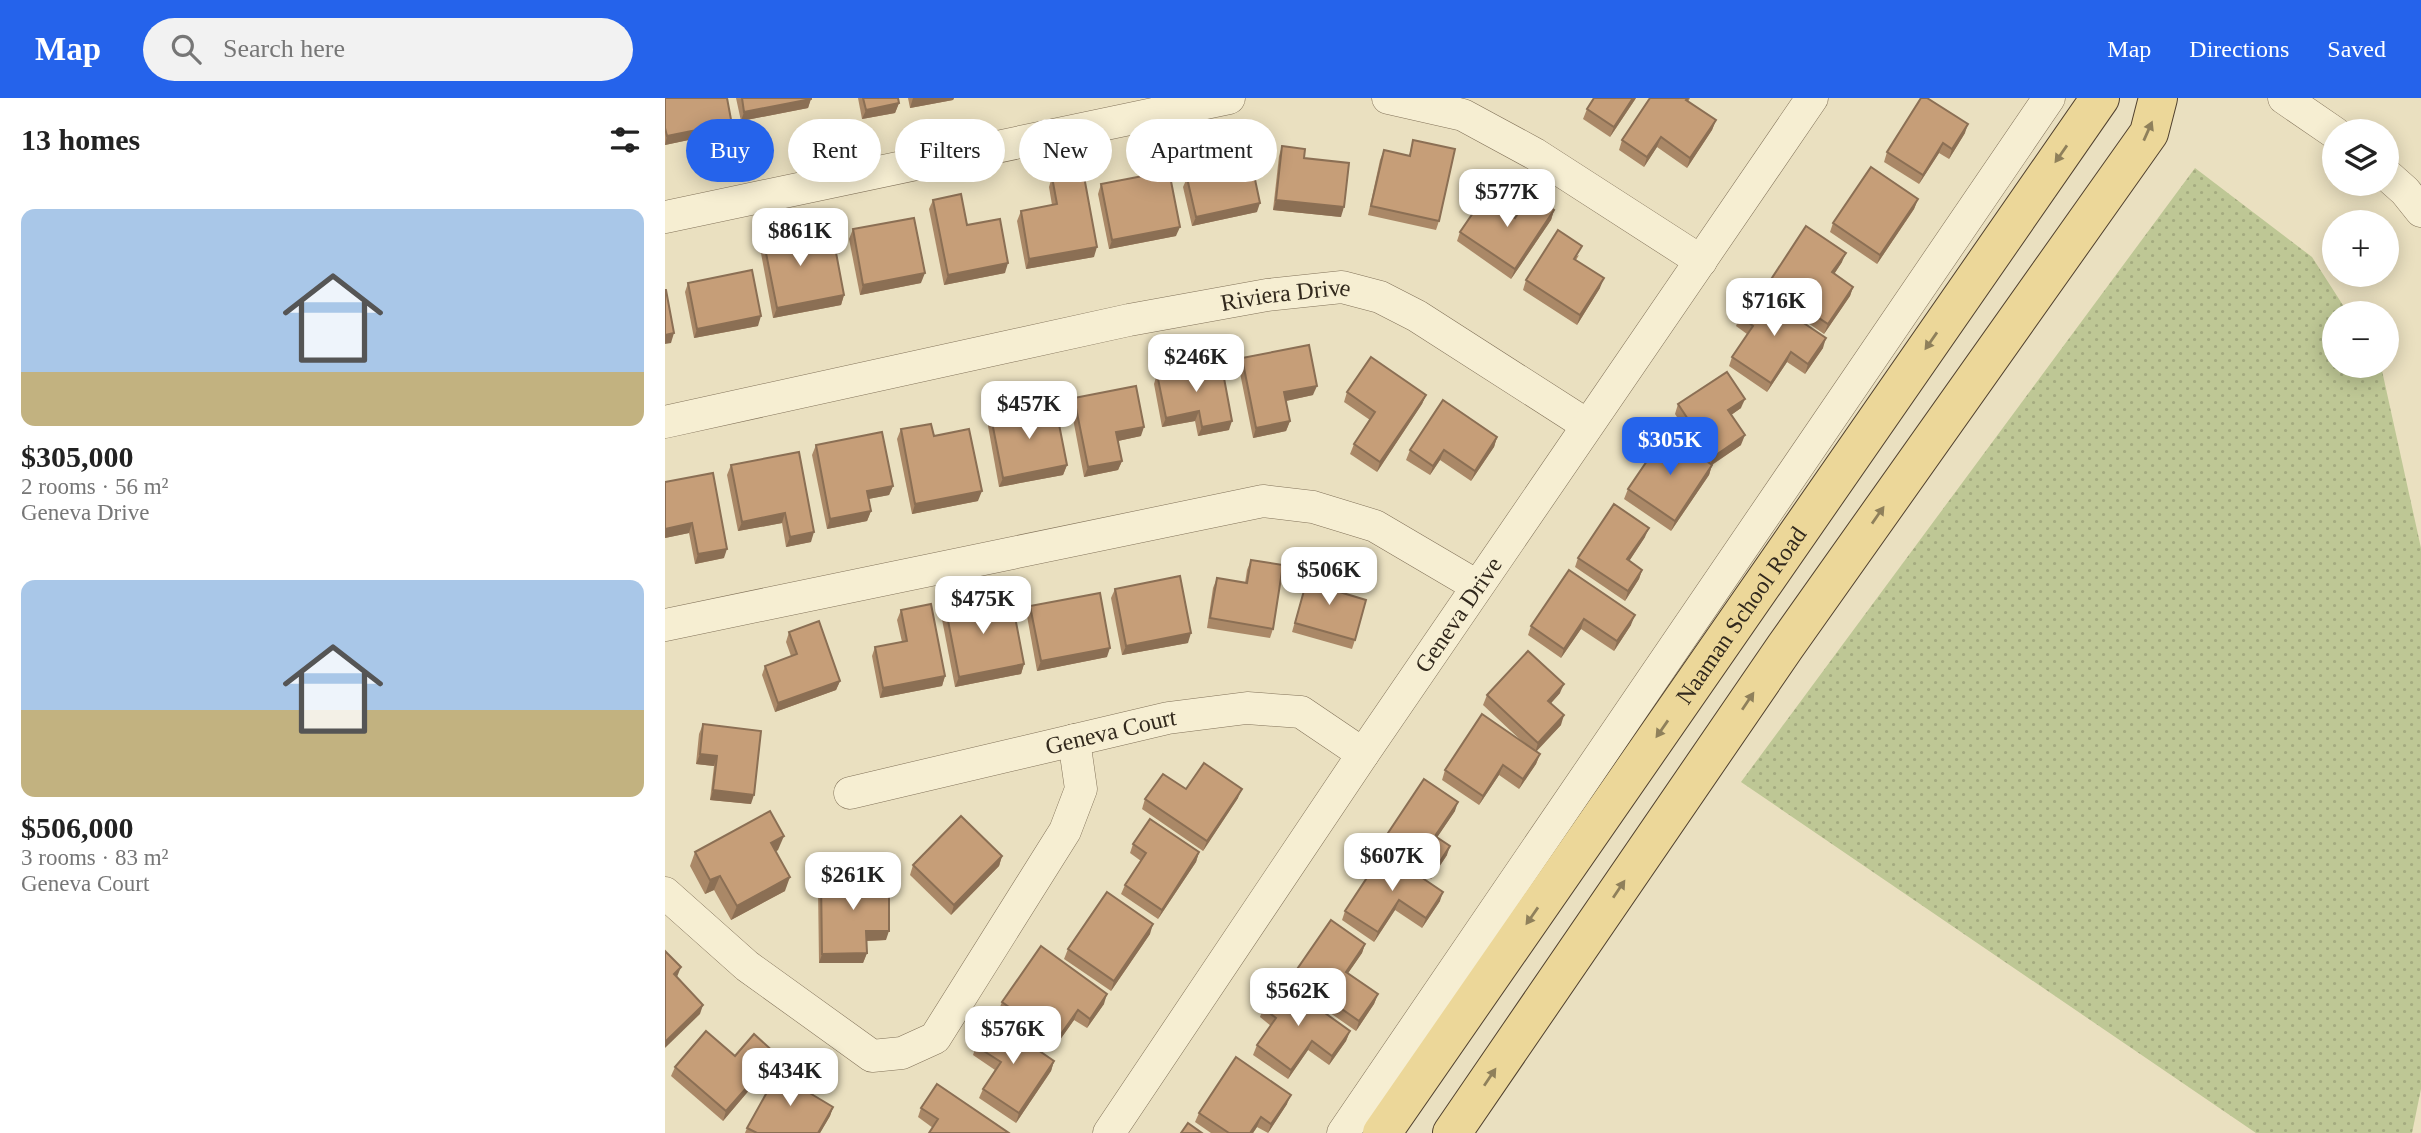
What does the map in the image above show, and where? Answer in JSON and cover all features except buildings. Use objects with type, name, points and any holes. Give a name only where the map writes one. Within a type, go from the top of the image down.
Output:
[{"type":"main road","name":"Naaman School Road","points":[[1382,1133],[2100,98]]},
{"type":"main road","points":[[1452,1133],[1784,647],[2149,133],[2158,98]]},
{"type":"street","points":[[665,217],[1229,98]]},
{"type":"street","points":[[1388,98],[1463,115],[1535,154],[1701,261]]},
{"type":"street","name":"Geneva Drive","points":[[1109,1133],[1477,586],[1812,98]]},
{"type":"street","points":[[1343,1133],[2049,98]]},
{"type":"street","points":[[2284,98],[2322,124]]},
{"type":"street","points":[[2399,186],[2421,211]]},
{"type":"street","name":"Riviera Drive","points":[[665,422],[1129,320],[1266,295],[1342,287],[1380,297],[1417,316],[1587,425]]},
{"type":"street","points":[[665,625],[1263,501],[1313,507],[1375,526],[1477,586]]},
{"type":"street","name":"Geneva Court","points":[[850,793],[1168,718],[1247,708],[1301,712],[1363,754]]},
{"type":"street","points":[[665,893],[747,966],[872,1056],[902,1053],[935,1038],[1065,831],[1081,789],[1074,740]]},
{"type":"green space","points":[[2195,168],[2312,257],[2322,273],[2322,287],[2331,287],[2340,301],[2322,301],[2322,378],[2384,378],[2421,548],[2421,1089],[2412,1133],[2256,1133],[1741,782]]}]
